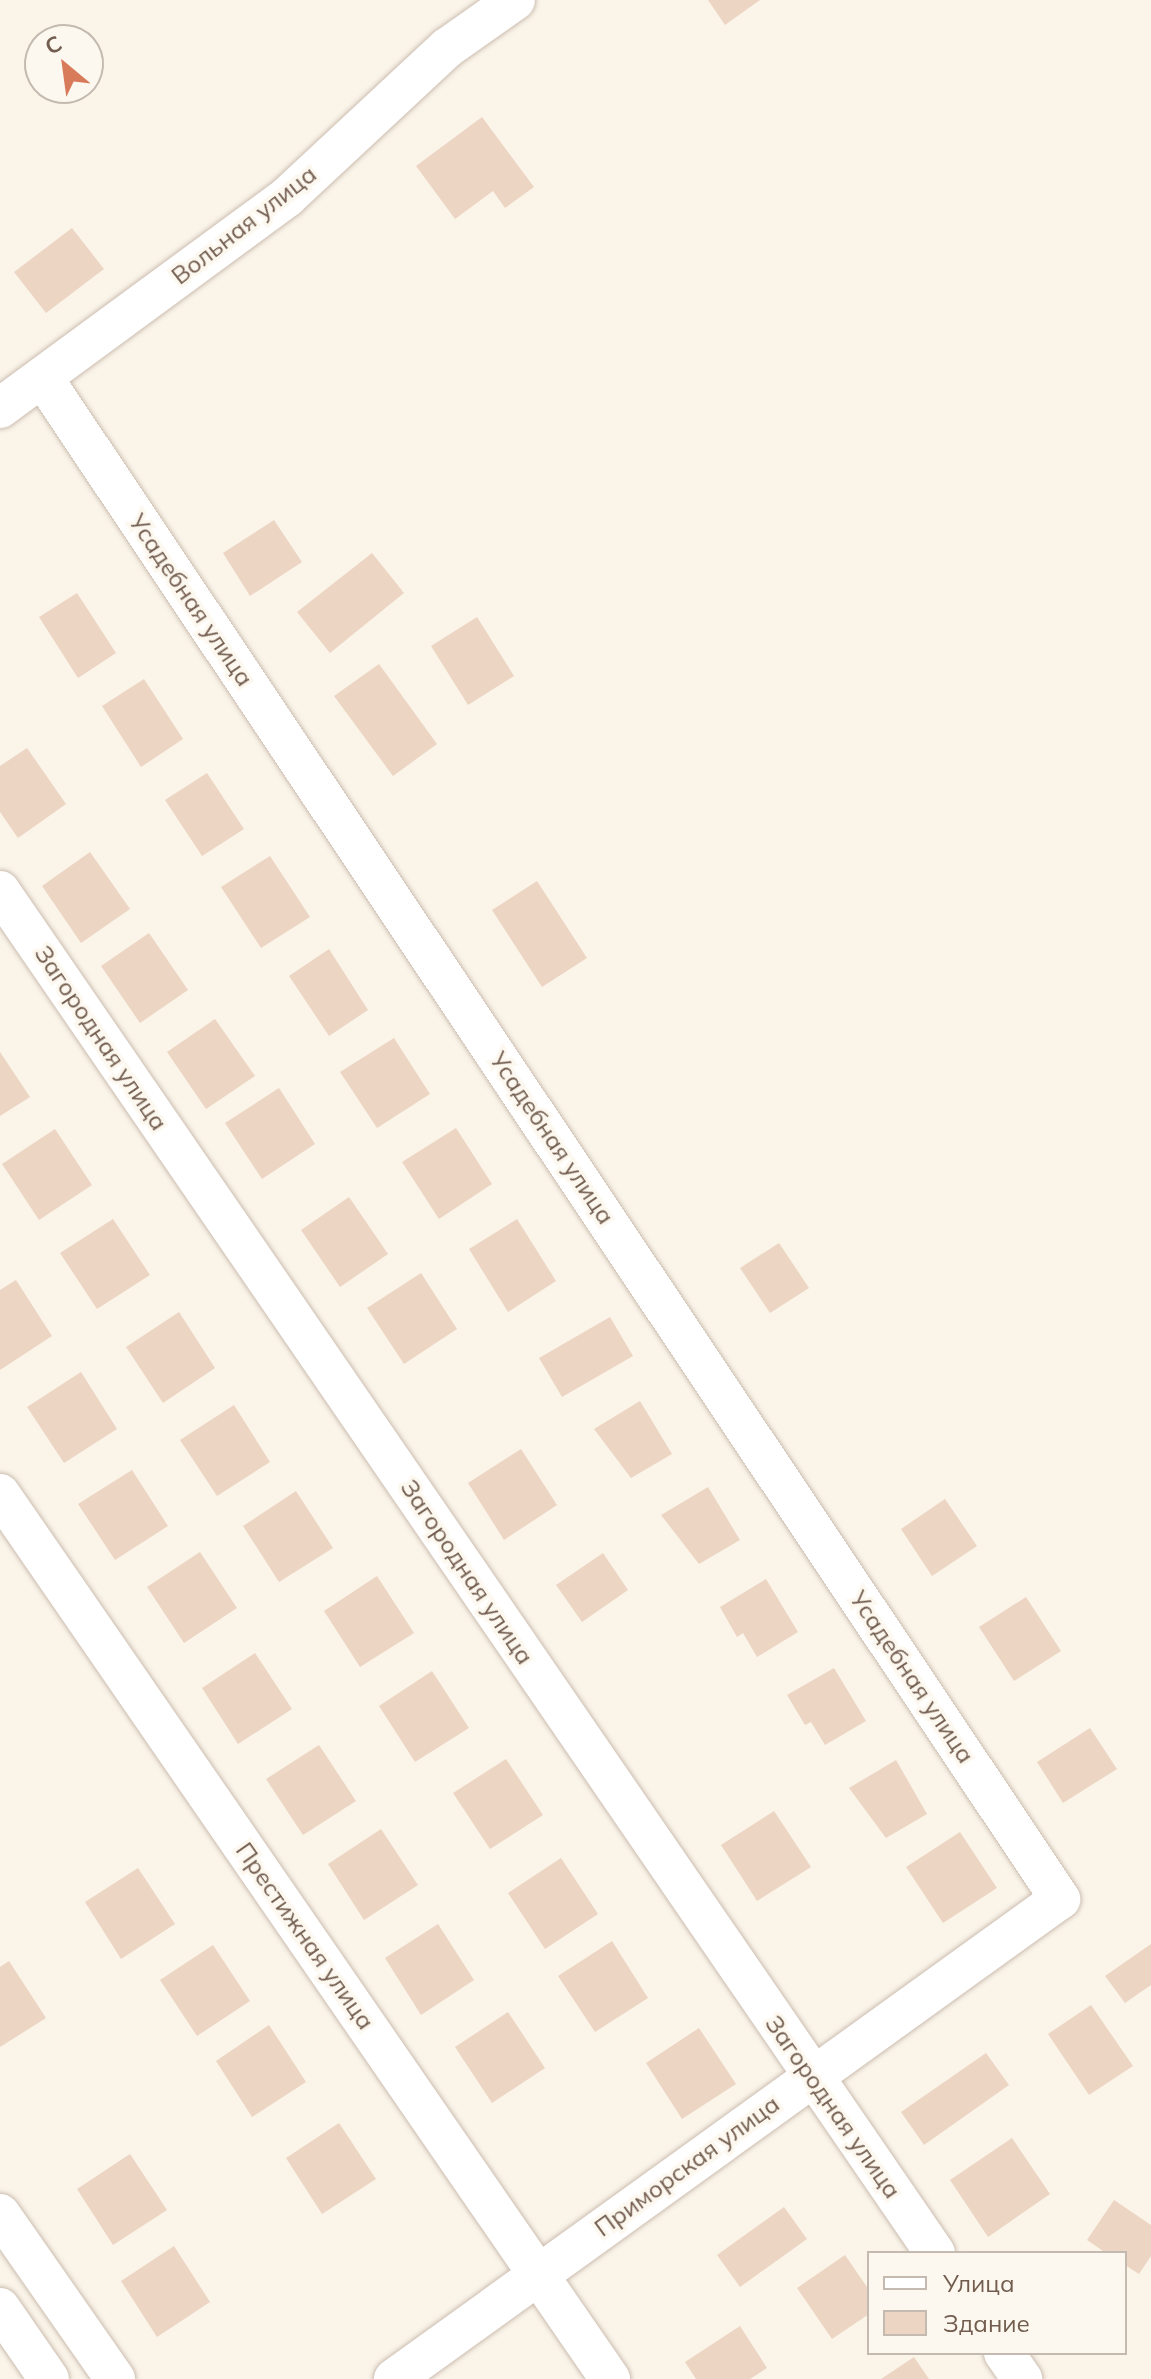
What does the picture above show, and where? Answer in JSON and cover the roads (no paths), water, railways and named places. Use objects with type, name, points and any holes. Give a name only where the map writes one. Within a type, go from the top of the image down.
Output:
[{"type":"street","name":"Вольная улица","points":[[0,408],[287,197],[447,48],[515,0]]},
{"type":"street","name":"Усадебная улица","points":[[43,378],[1060,1899]]},
{"type":"street","name":"Загородная улица","points":[[0,891],[934,2251]]},
{"type":"street","name":"Престижная улица","points":[[0,1494],[610,2379]]},
{"type":"street","name":"Приморская улица","points":[[394,2379],[1060,1899]]},
{"type":"street","points":[[0,2214],[115,2379]]},
{"type":"street","points":[[0,2308],[49,2379]]},
{"type":"street","points":[[1005,2355],[1022,2379]]}]
